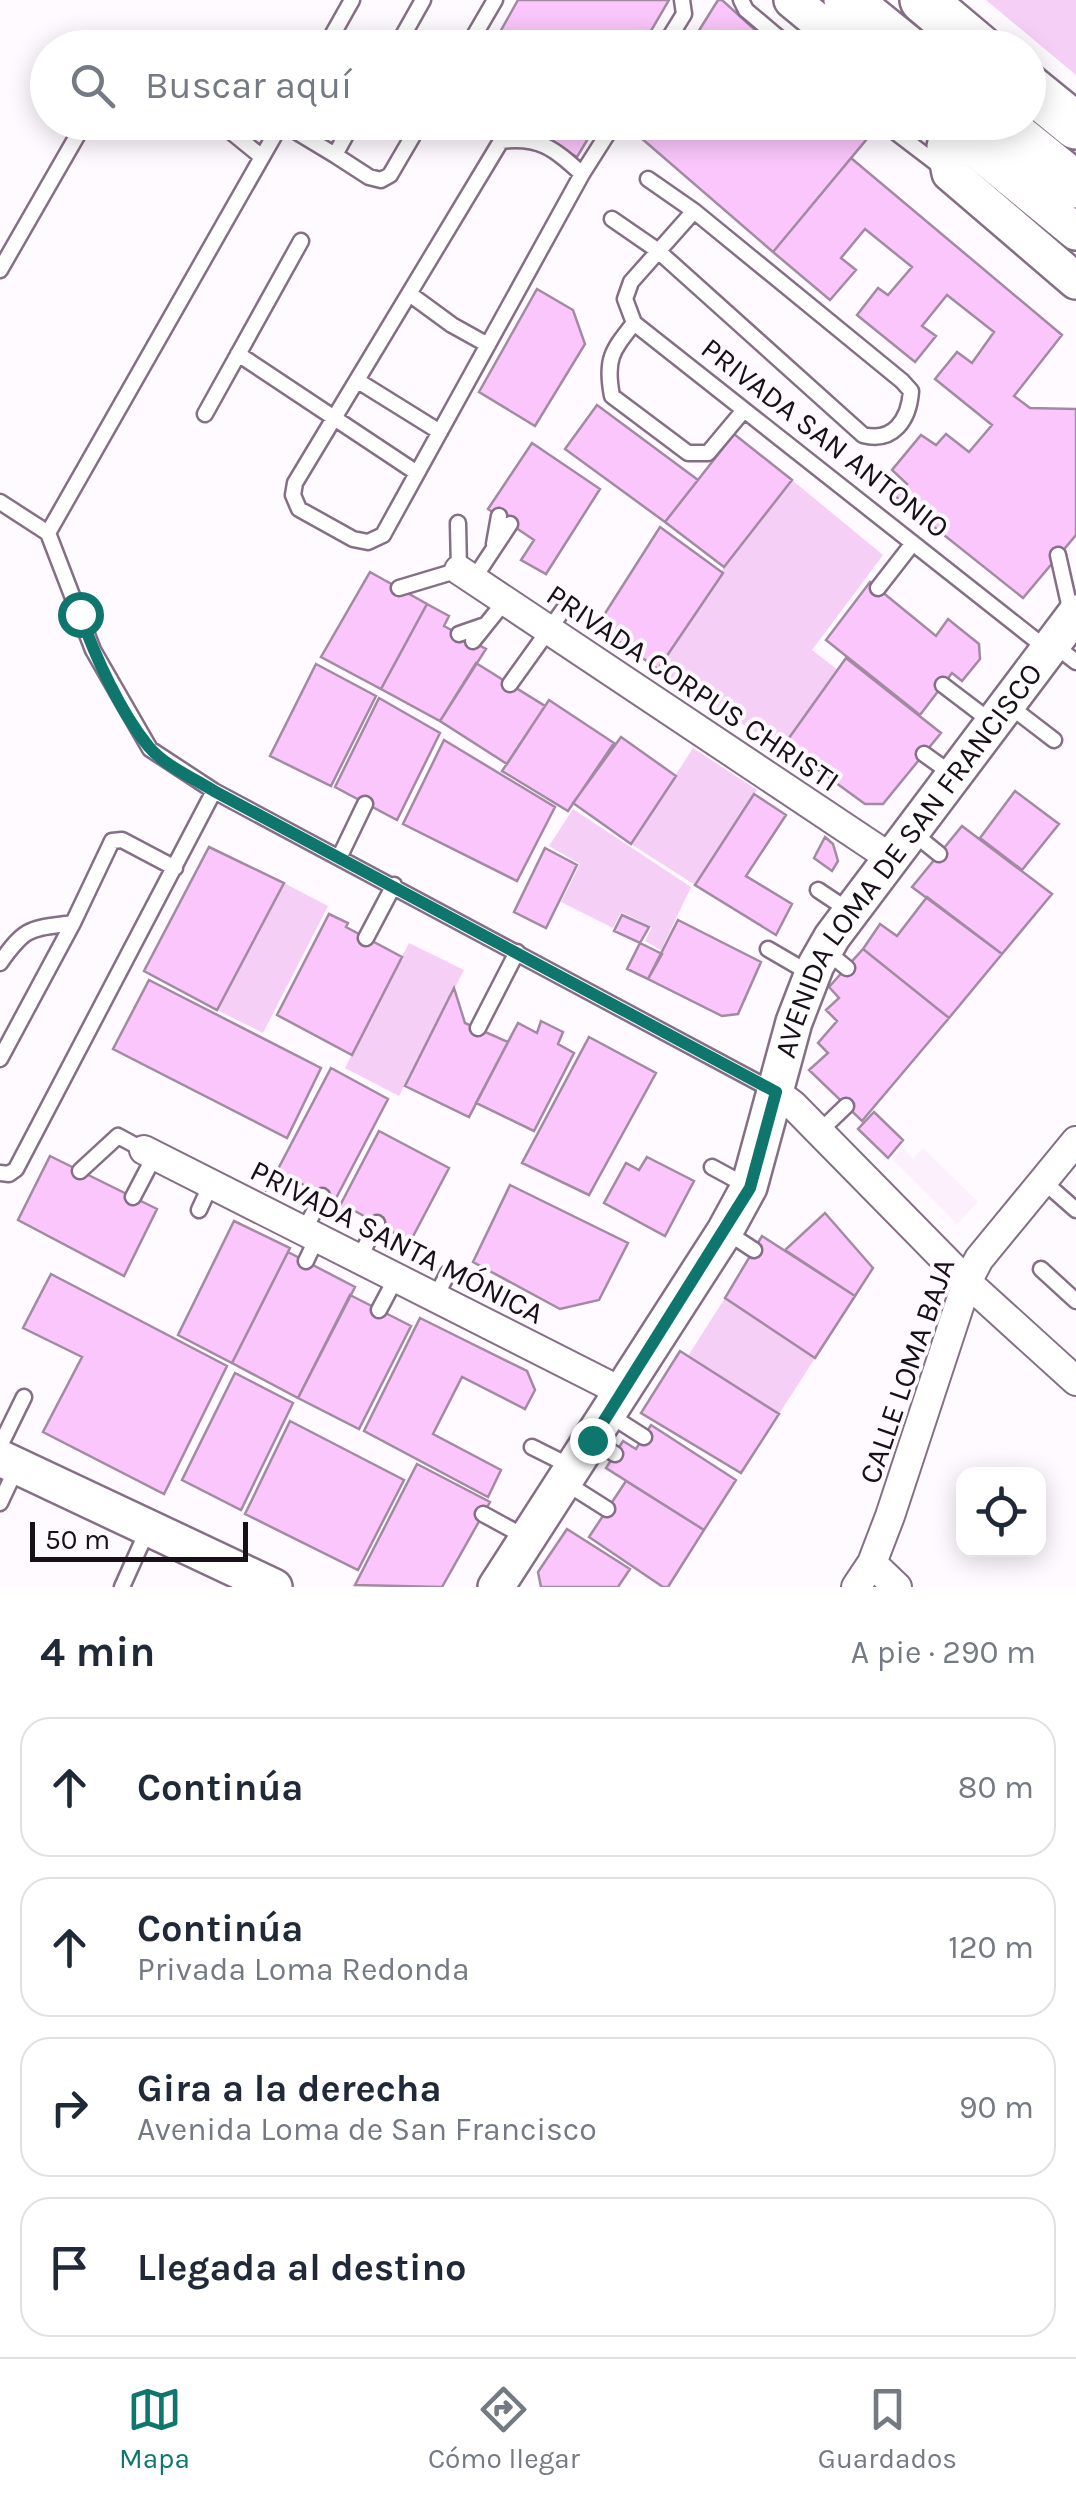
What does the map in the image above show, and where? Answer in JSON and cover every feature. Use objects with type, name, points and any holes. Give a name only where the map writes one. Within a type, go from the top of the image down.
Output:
[{"type":"highway","points":[[847,0],[884,30]]},
{"type":"highway","points":[[923,0],[959,30]]},
{"type":"highway","points":[[1046,102],[1076,126]]},
{"type":"highway","points":[[1020,140],[1076,185]]},
{"type":"street","points":[[792,0],[828,30]]},
{"type":"street","points":[[945,140],[950,174],[1076,282]]},
{"type":"street","points":[[964,140],[1076,232]]},
{"type":"street","name":"PRIVADA CORPUS CHRISTI","points":[[466,575],[549,630],[914,849]]},
{"type":"street","name":"AVENIDA LOMA DE SAN FRANCISCO","points":[[496,1587],[739,1241],[794,1022],[828,964],[851,912],[914,849],[954,776],[1000,714],[1065,638]]},
{"type":"street","points":[[776,1092],[967,1282],[1076,1381]]},
{"type":"street","name":"CALLE LOMA BAJA","points":[[856,1587],[872,1563],[967,1282],[979,1259],[1076,1141]]},
{"type":"street","name":"PRIVADA SANTA MÓNICA","points":[[149,1152],[309,1243],[359,1259],[396,1278],[442,1286],[596,1442]]},
{"type":"street","points":[[6,1457],[274,1587]]},
{"type":"street","points":[[872,1563],[897,1587]]},
{"type":"lane","points":[[335,30],[352,0]]},
{"type":"lane","points":[[406,30],[423,0]]},
{"type":"lane","points":[[478,30],[496,0]]},
{"type":"lane","points":[[674,30],[684,14],[682,0]]},
{"type":"lane","points":[[741,0],[746,10],[770,30]]},
{"type":"lane","points":[[0,270],[75,140]]},
{"type":"lane","points":[[240,140],[262,158]]},
{"type":"lane","points":[[48,533],[272,140]]},
{"type":"lane","points":[[311,140],[381,180],[390,175],[411,140]]},
{"type":"lane","points":[[335,154],[343,140]]},
{"type":"lane","points":[[507,140],[501,141],[295,483],[293,496],[300,509],[352,540],[368,542],[384,535],[604,140]]},
{"type":"lane","points":[[533,140],[582,174]]},
{"type":"lane","points":[[906,140],[950,174]]},
{"type":"lane","points":[[612,220],[657,250],[863,435],[877,439],[890,436],[904,420],[910,404],[911,391],[902,380],[694,211],[648,179]]},
{"type":"lane","points":[[694,211],[631,282],[625,299],[634,323],[611,352],[612,396],[688,454],[708,453],[744,410]]},
{"type":"lane","points":[[205,414],[301,241]]},
{"type":"lane","points":[[411,295],[452,326],[488,345]]},
{"type":"lane","name":"PRIVADA SAN ANTONIO","points":[[634,323],[913,543],[1065,638]]},
{"type":"lane","points":[[238,354],[418,473]]},
{"type":"lane","points":[[358,381],[440,432]]},
{"type":"lane","points":[[0,502],[48,533],[93,650],[150,750],[214,791],[776,1092]]},
{"type":"lane","points":[[399,588],[466,575],[493,550],[504,520]]},
{"type":"lane","points":[[458,523],[466,575]]},
{"type":"lane","points":[[878,588],[913,543]]},
{"type":"lane","points":[[1058,555],[1065,638]]},
{"type":"lane","points":[[466,638],[486,625],[505,601]]},
{"type":"lane","points":[[510,684],[566,606]]},
{"type":"lane","points":[[943,685],[1054,740]]},
{"type":"lane","points":[[924,754],[954,776]]},
{"type":"lane","points":[[0,1173],[16,1169],[214,791]]},
{"type":"lane","points":[[340,856],[365,804]]},
{"type":"lane","points":[[0,1059],[112,842],[122,840],[174,868]]},
{"type":"lane","points":[[366,938],[394,885]]},
{"type":"lane","points":[[818,890],[851,912]]},
{"type":"lane","points":[[0,963],[21,935],[73,922]]},
{"type":"lane","points":[[768,949],[828,964]]},
{"type":"lane","points":[[478,1028],[518,952]]},
{"type":"lane","points":[[820,1132],[846,1106]]},
{"type":"lane","points":[[80,1171],[118,1136],[149,1152],[134,1197]]},
{"type":"lane","points":[[712,1167],[750,1188]]},
{"type":"lane","points":[[1043,1182],[1076,1210]]},
{"type":"lane","points":[[198,1210],[211,1184]]},
{"type":"lane","points":[[309,1243],[322,1196]]},
{"type":"lane","points":[[359,1259],[377,1223]]},
{"type":"lane","points":[[1042,1269],[1076,1301]]},
{"type":"lane","points":[[379,1310],[396,1278]]},
{"type":"lane","points":[[0,1502],[6,1457],[24,1398]]},
{"type":"lane","points":[[532,1447],[644,1437]]},
{"type":"lane","points":[[596,1442],[608,1509]]},
{"type":"lane","points":[[482,1514],[528,1539]]},
{"type":"lane","points":[[122,1587],[148,1528]]},
{"type":"shaded area","points":[[986,0],[1076,0],[1076,75],[1046,50],[1046,30],[1022,30]]},
{"type":"shaded area","points":[[792,480],[883,555],[812,650],[838,670],[781,749],[658,669],[724,567]]},
{"type":"shaded area","points":[[693,748],[757,790],[695,885],[631,844]]},
{"type":"shaded area","points":[[573,809],[691,887],[661,950],[645,941],[652,927],[621,912],[613,928],[561,902],[580,864],[549,846]]},
{"type":"shaded area","points":[[284,883],[328,906],[263,1033],[217,1010]]},
{"type":"shaded area","points":[[409,943],[464,970],[399,1096],[345,1068]]},
{"type":"shaded area","points":[[902,1148],[913,1159],[923,1148],[978,1202],[957,1224],[892,1159]]},
{"type":"shaded area","points":[[725,1298],[815,1358],[779,1414],[688,1356]]},
{"type":"building","points":[[518,0],[669,0],[652,30],[501,30]]},
{"type":"building","points":[[718,0],[722,0],[755,30],[699,30]]},
{"type":"building","points":[[547,140],[587,140],[577,157]]},
{"type":"building","points":[[643,140],[866,140],[773,252]]},
{"type":"building","points":[[851,158],[1062,335],[1014,396],[1030,408],[1076,409],[1076,535],[1023,598],[895,496],[907,484],[892,470],[921,435],[936,445],[946,434],[969,452],[992,425],[935,379],[957,352],[972,363],[994,332],[947,295],[922,326],[936,336],[915,362],[857,315],[878,288],[888,295],[912,267],[865,229],[841,258],[856,270],[830,300],[773,252]]},
{"type":"building","points":[[537,289],[573,310],[585,344],[535,426],[479,392]]},
{"type":"building","points":[[597,405],[698,480],[665,522],[565,449]]},
{"type":"building","points":[[734,434],[792,480],[724,567],[665,522]]},
{"type":"building","points":[[532,443],[600,489],[546,574],[521,560],[534,540],[488,509]]},
{"type":"building","points":[[660,527],[723,573],[658,669],[597,626]]},
{"type":"building","points":[[370,572],[427,604],[381,689],[321,657]]},
{"type":"building","points":[[870,582],[936,636],[948,619],[979,644],[980,659],[962,681],[952,673],[920,715],[826,640]]},
{"type":"building","points":[[427,604],[449,616],[444,626],[486,649],[440,721],[381,689]]},
{"type":"building","points":[[846,658],[941,733],[883,804],[865,804],[784,745]]},
{"type":"building","points":[[476,663],[545,706],[507,764],[440,721]]},
{"type":"building","points":[[316,664],[376,696],[331,786],[270,756]]},
{"type":"building","points":[[379,698],[440,733],[397,820],[335,787]]},
{"type":"building","points":[[549,700],[614,743],[568,811],[502,771]]},
{"type":"building","points":[[621,737],[676,776],[631,844],[573,803]]},
{"type":"building","points":[[444,740],[555,807],[517,881],[403,824]]},
{"type":"building","points":[[1015,791],[1059,824],[1022,870],[980,838]]},
{"type":"building","points":[[754,794],[786,815],[746,876],[792,904],[776,935],[695,885]]},
{"type":"building","points":[[962,826],[1052,894],[1002,954],[912,887]]},
{"type":"building","points":[[825,837],[833,844],[838,861],[832,871],[814,858]]},
{"type":"building","points":[[209,847],[284,883],[217,1010],[144,971]]},
{"type":"building","points":[[545,848],[577,865],[546,928],[514,912]]},
{"type":"building","points":[[927,897],[1002,954],[949,1018],[863,949],[880,924],[897,936]]},
{"type":"building","points":[[329,914],[402,957],[352,1055],[277,1015]]},
{"type":"building","points":[[622,915],[649,927],[640,943],[614,931]]},
{"type":"building","points":[[678,920],[761,962],[738,1014],[722,1016],[648,979]]},
{"type":"building","points":[[640,943],[662,954],[648,979],[627,969]]},
{"type":"building","points":[[863,949],[949,1018],[862,1121],[809,1070],[828,1053],[818,1043],[837,1021],[826,1010],[839,998],[829,987]]},
{"type":"building","points":[[149,980],[321,1068],[287,1138],[113,1049]]},
{"type":"building","points":[[454,988],[465,1023],[508,1042],[469,1117],[405,1086]]},
{"type":"building","points":[[541,1021],[563,1032],[558,1044],[574,1053],[534,1131],[476,1103],[518,1023],[537,1033]]},
{"type":"building","points":[[589,1037],[656,1073],[589,1195],[522,1163]]},
{"type":"building","points":[[331,1068],[388,1099],[334,1202],[295,1180],[267,1190]]},
{"type":"building","points":[[874,1112],[903,1140],[888,1158],[858,1129]]},
{"type":"building","points":[[379,1131],[449,1168],[410,1242],[355,1211],[334,1217]]},
{"type":"building","points":[[50,1156],[157,1209],[124,1276],[18,1220]]},
{"type":"building","points":[[647,1157],[694,1181],[665,1236],[604,1203],[626,1163],[639,1170]]},
{"type":"building","points":[[510,1185],[628,1243],[599,1300],[560,1309],[473,1262]]},
{"type":"building","points":[[825,1213],[873,1268],[855,1296],[785,1250]]},
{"type":"building","points":[[234,1221],[290,1248],[232,1363],[178,1335]]},
{"type":"building","points":[[762,1236],[855,1296],[815,1358],[725,1298]]},
{"type":"building","points":[[288,1252],[355,1287],[298,1398],[232,1363]]},
{"type":"building","points":[[51,1274],[227,1366],[164,1494],[43,1432],[82,1357],[23,1328]]},
{"type":"building","points":[[350,1295],[411,1326],[359,1429],[298,1398]]},
{"type":"building","points":[[420,1318],[527,1371],[535,1390],[525,1409],[462,1377],[433,1434],[501,1470],[488,1497],[364,1431]]},
{"type":"building","points":[[680,1351],[779,1414],[741,1473],[641,1413]]},
{"type":"building","points":[[235,1373],[293,1403],[241,1510],[182,1480]]},
{"type":"building","points":[[290,1421],[404,1480],[358,1570],[245,1514]]},
{"type":"building","points":[[651,1425],[736,1480],[704,1530],[606,1468],[623,1441],[636,1449]]},
{"type":"building","points":[[417,1464],[490,1502],[442,1587],[355,1585]]},
{"type":"building","points":[[626,1481],[704,1530],[668,1587],[589,1537]]},
{"type":"building","points":[[567,1529],[630,1569],[618,1587],[541,1587],[538,1572]]},
{"type":"route","points":[[80,614],[93,650],[150,750],[179,770],[776,1092],[750,1188],[592,1440]]}]
